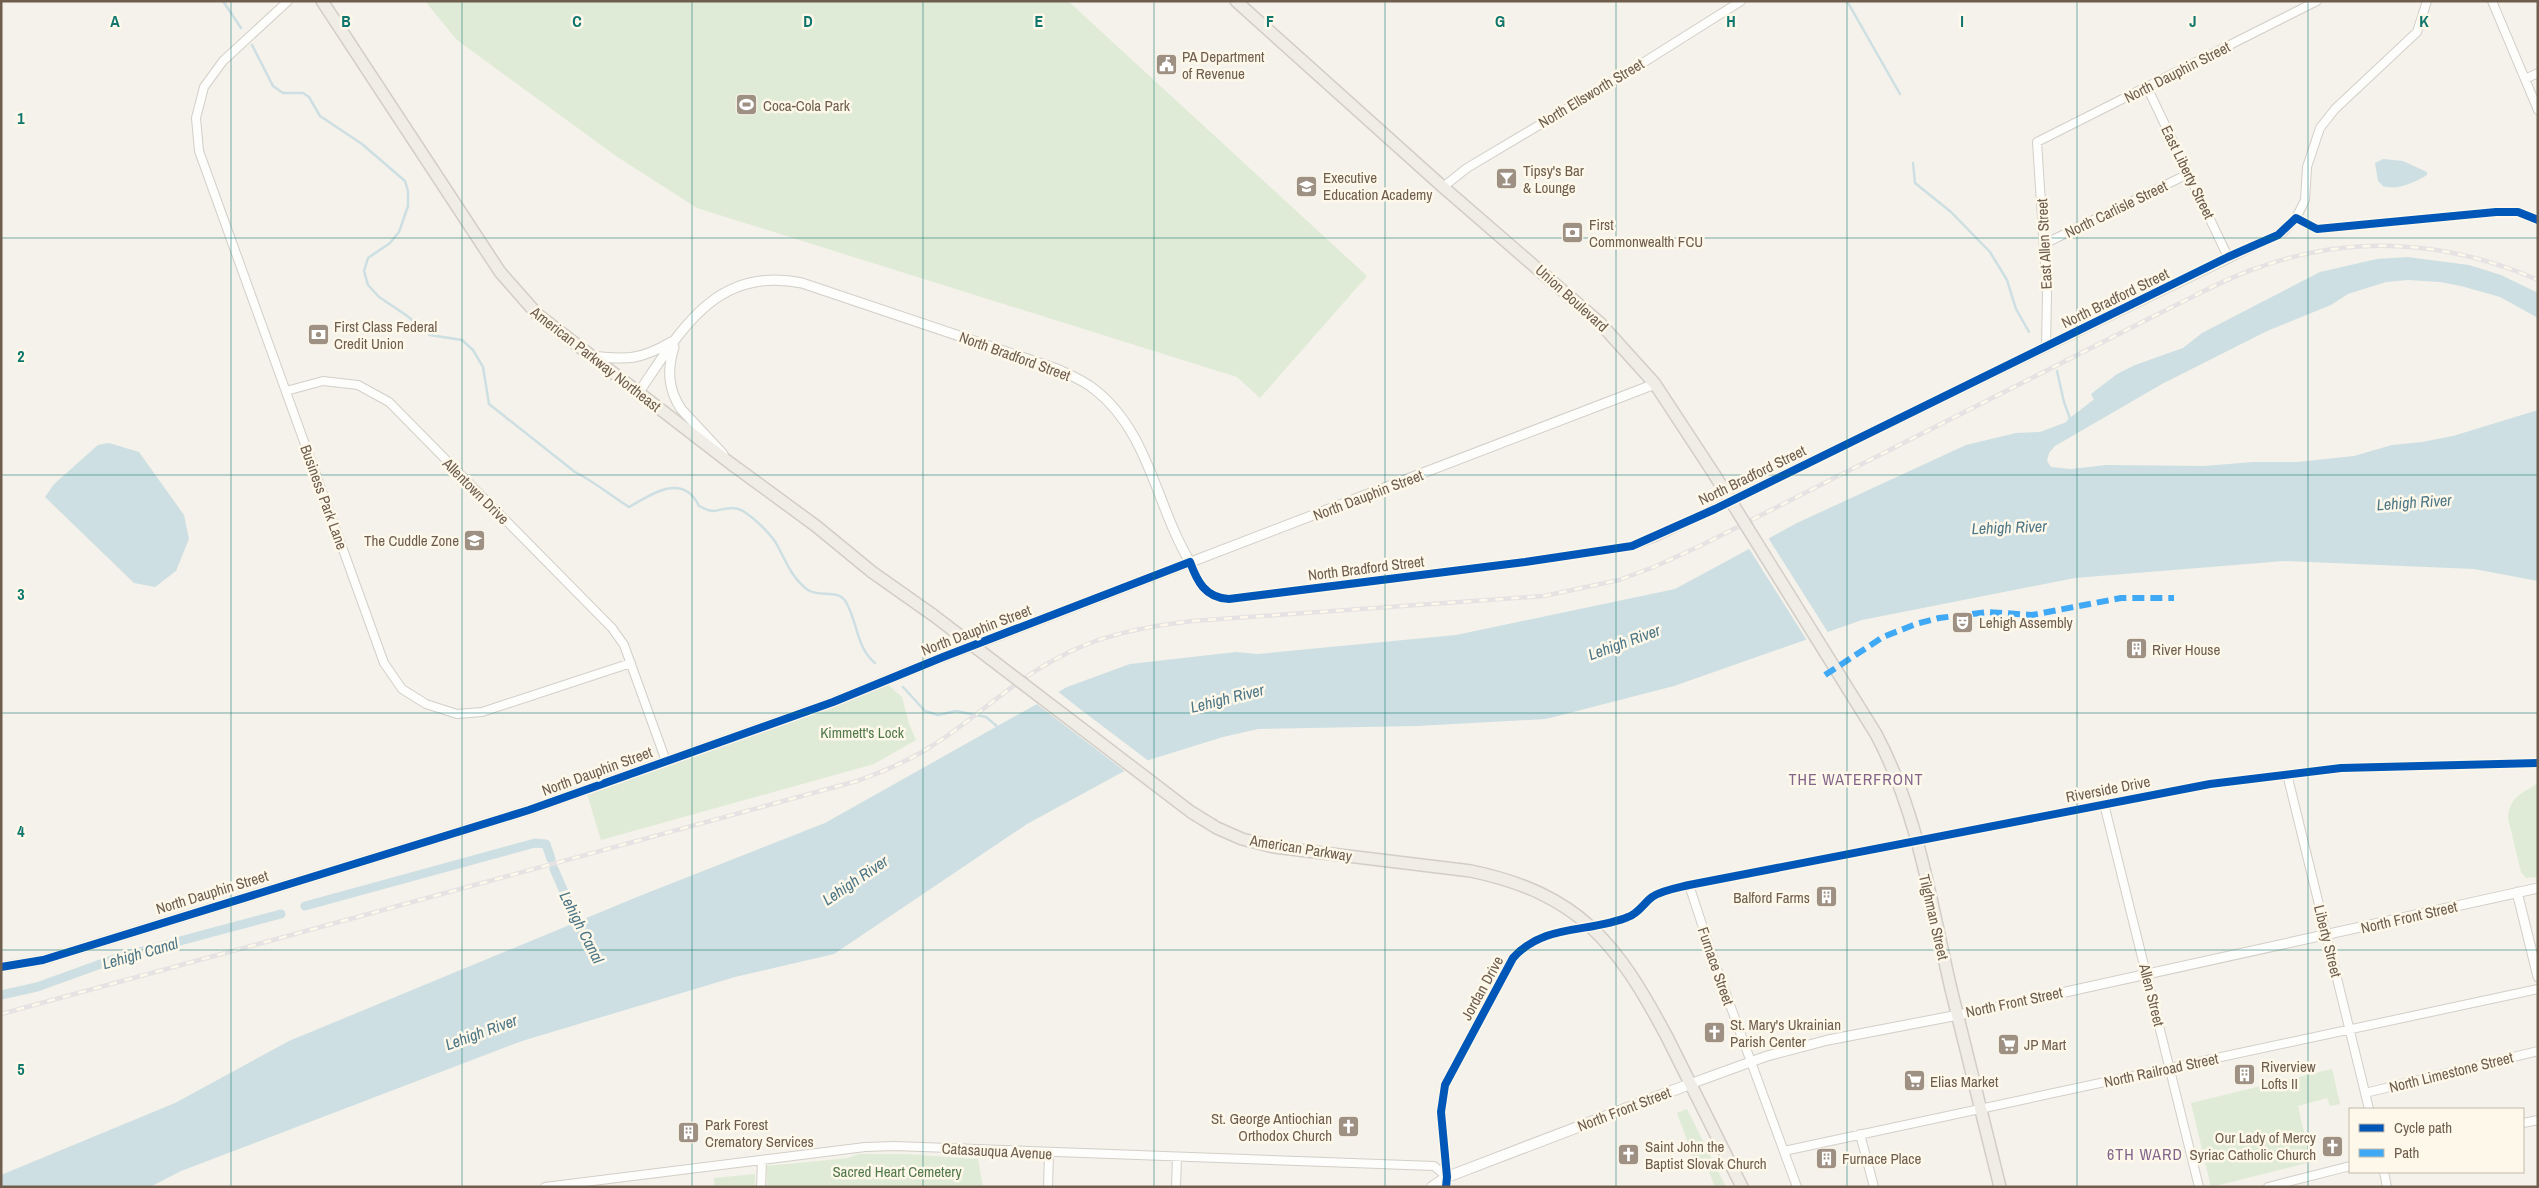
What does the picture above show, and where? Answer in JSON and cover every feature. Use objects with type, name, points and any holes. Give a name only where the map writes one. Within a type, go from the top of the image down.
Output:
[{"type":"main road","name":"American Parkway Northeast","points":[[322,1],[513,289],[550,326],[933,615]]},
{"type":"main road","name":"Union Boulevard","points":[[1236,1],[1443,187],[1566,292],[1620,342],[1655,384],[1714,474],[1831,661]]},
{"type":"main road","name":"American Parkway","points":[[933,615],[1135,771],[1217,828],[1242,839],[1274,847],[1471,872],[1501,878],[1542,893],[1575,912],[1601,935],[1628,968],[1690,1084]]},
{"type":"main road","name":"Tilghman Street","points":[[1831,661],[1876,734],[1906,801],[1956,1015],[2000,1187]]},
{"type":"main road","name":"North Front Street","points":[[1432,1187],[1447,1182],[1501,1156],[1690,1084]]},
{"type":"main road","points":[[1690,1084],[1742,1187]]},
{"type":"street","name":"Business Park Lane","points":[[288,1],[251,34],[211,74],[204,87],[196,118],[199,151],[384,663],[402,689],[426,704],[457,714],[482,712],[631,663]]},
{"type":"street","name":"North Ellsworth Street","points":[[1443,187],[1467,168],[1630,71],[1741,1]]},
{"type":"street","name":"North Dauphin Street","points":[[2037,142],[2316,1]]},
{"type":"street","name":"North Bradford Street","points":[[639,392],[694,315],[723,293],[740,286],[758,281],[784,280],[864,304],[1057,369],[1094,389],[1111,404],[1134,435],[1179,545],[1190,562],[1196,578],[1206,591],[1219,597],[1229,599],[1516,564],[1632,546],[1715,509],[2228,257],[2278,235],[2296,218],[2305,200],[2309,159],[2320,128],[2335,109],[2417,32],[2427,1]]},
{"type":"street","points":[[2493,2],[2538,110]]},
{"type":"street","points":[[2525,79],[2538,73]]},
{"type":"street","name":"East Liberty Street","points":[[2147,87],[2228,257]]},
{"type":"street","name":"East Allen Street","points":[[2037,142],[2044,244],[2046,346]]},
{"type":"street","name":"North Carlisle Street","points":[[2044,244],[2188,174]]},
{"type":"street","points":[[590,356],[629,360],[641,357],[676,339]]},
{"type":"street","points":[[676,339],[669,372],[671,391],[681,409],[714,443],[730,463]]},
{"type":"street","name":"Allentown Drive","points":[[286,391],[323,381],[358,386],[388,402],[612,628],[624,645],[631,663]]},
{"type":"street","name":"North Dauphin Street","points":[[1,967],[43,960],[206,908],[338,870],[529,810],[833,702],[943,657],[1655,384]]},
{"type":"street","points":[[631,663],[666,761]]},
{"type":"street","name":"Riverside Drive","points":[[1689,885],[2210,784],[2287,774],[2381,766],[2538,763]]},
{"type":"street","name":"Liberty Street","points":[[2287,774],[2369,1108]]},
{"type":"street","name":"Allen Street","points":[[2104,804],[2199,1187]]},
{"type":"street","name":"Furnace Street","points":[[1689,885],[1715,964],[1797,1187]]},
{"type":"street","name":"Jordan Drive","points":[[1447,1182],[1441,1112],[1444,1085],[1513,958],[1531,943],[1554,934],[1628,918],[1654,896],[1689,885]]},
{"type":"street","name":"North Front Street","points":[[1690,1084],[1751,1061],[1828,1040],[1956,1015],[2538,888]]},
{"type":"street","points":[[2518,892],[2538,977]]},
{"type":"street","name":"North Railroad Street","points":[[1784,1151],[2538,990]]},
{"type":"street","name":"North Limestone Street","points":[[2365,1093],[2538,1051]]},
{"type":"street","points":[[2524,1123],[2538,1120]]},
{"type":"street","points":[[1860,1134],[1874,1187]]},
{"type":"street","name":"Catasauqua Avenue","points":[[545,1187],[865,1147],[894,1146],[1434,1166],[1447,1182]]},
{"type":"street","points":[[1048,1187],[1049,1153]]},
{"type":"street","points":[[1176,1187],[1177,1157]]},
{"type":"street","points":[[760,1187],[762,1160]]},
{"type":"street","points":[[2268,1187],[2349,1166]]},
{"type":"street","points":[[2384,1173],[2387,1187]]},
{"type":"green space","name":"Coca-Cola Park","points":[[425,1],[1068,1],[1367,276],[1260,398],[1237,377],[697,208],[616,156],[457,40]]},
{"type":"green space","name":"Kimmett's Lock","points":[[888,685],[902,697],[909,724],[916,740],[874,764],[601,840],[587,794],[841,704]]},
{"type":"green space","points":[[2538,783],[2538,877],[2526,878],[2521,872],[2508,818],[2514,800]]},
{"type":"green space","points":[[2332,1069],[2340,1104],[2330,1106],[2327,1098],[2298,1106],[2311,1162],[2211,1187],[2191,1103]]},
{"type":"green space","points":[[1687,1109],[1726,1187],[1715,1187],[1705,1161],[1695,1162],[1677,1113]]},
{"type":"green space","name":"Sacred Heart Cemetery","points":[[859,1154],[904,1154],[978,1159],[983,1187],[767,1187],[767,1166],[848,1158]]},
{"type":"green space","points":[[755,1174],[755,1187],[714,1187],[714,1178]]},
{"type":"water","points":[[2383,159],[2403,161],[2427,172],[2427,175],[2400,187],[2383,186],[2378,181],[2375,163]]},
{"type":"water","name":"Lehigh River","points":[[2407,257],[2469,265],[2501,275],[2538,293],[2538,318],[2500,297],[2461,286],[2440,282],[2408,280],[2386,282],[2348,294],[2331,305],[2267,331],[2162,384],[2055,446],[2049,453],[2047,461],[2051,467],[2071,469],[2106,465],[2204,466],[2253,462],[2297,462],[2354,456],[2392,445],[2453,436],[2538,410],[2538,581],[2474,569],[2284,561],[2075,578],[1862,620],[1674,686],[1546,719],[1417,726],[1258,729],[1223,737],[1139,763],[1027,824],[834,954],[735,977],[522,1041],[181,1171],[150,1187],[1,1187],[1,1175],[175,1103],[289,1041],[637,897],[825,823],[1067,687],[1130,664],[1236,652],[1258,654],[1456,635],[1675,589],[1797,523],[1966,445],[2016,433],[2040,432],[2099,410],[2091,394],[2117,374],[2135,365],[2183,348],[2202,333],[2320,272],[2377,259]]},
{"type":"water","points":[[109,443],[139,452],[184,515],[189,539],[176,571],[155,587],[134,583],[45,497],[54,484],[98,445]]},
{"type":"pier","points":[[1767,536],[1829,634],[1808,642],[1748,547]]},
{"type":"pier","points":[[1056,690],[1150,762],[1126,772],[1034,702]]},
{"type":"waterway","points":[[223,1],[241,28]]},
{"type":"waterway","points":[[1847,1],[1900,94]]},
{"type":"waterway","points":[[252,45],[273,86],[283,93],[303,93],[309,97],[320,116],[362,144],[405,181],[408,191],[408,206],[399,232],[390,243],[368,258],[364,271],[368,285],[379,297],[406,315],[430,335],[462,340],[473,350],[483,367],[489,404],[575,472],[629,507],[657,492],[676,488],[685,490],[699,506],[708,510],[736,508],[743,511],[773,539],[793,575],[802,585],[813,592],[838,595],[846,602],[864,650],[875,663]]},
{"type":"waterway","points":[[1913,163],[1915,183],[1951,212],[1990,252],[2007,280],[2016,309],[2029,332]]},
{"type":"waterway","points":[[2057,371],[2064,402],[2072,424]]},
{"type":"waterway","points":[[2073,425],[2112,395]]},
{"type":"waterway","points":[[903,687],[925,711],[938,715],[956,711],[986,717],[999,728]]},
{"type":"waterway","name":"Lehigh Canal","points":[[305,906],[535,843],[546,844],[551,859]]},
{"type":"waterway","name":"Lehigh Canal","points":[[554,869],[581,931]]},
{"type":"waterway","name":"Lehigh Canal","points":[[1,995],[37,987],[120,957],[281,914]]},
{"type":"railway","points":[[1,1014],[857,781],[894,766],[946,737],[1022,680],[1070,651],[1121,633],[1192,621],[1544,596],[1619,580],[1654,567],[1702,545],[2213,286],[2246,272],[2292,257],[2363,246],[2399,246],[2469,256],[2538,280]]},
{"type":"marked path","points":[[1825,675],[1883,637],[1916,624],[1939,618],[1988,612],[2032,615],[2121,598],[2174,598]]},
{"type":"cycle path","points":[[1,967],[43,960],[529,810],[833,702],[943,657],[1190,562],[1199,582],[1208,592],[1221,598],[1229,599],[1525,562],[1632,546],[1715,509],[2228,257],[2278,235],[2296,218],[2317,229],[2496,212],[2518,212],[2538,220]]},
{"type":"cycle path","points":[[1446,1187],[1447,1177],[1441,1112],[1445,1085],[1513,958],[1525,947],[1539,939],[1568,930],[1613,922],[1632,916],[1652,897],[1675,888],[2210,784],[2341,768],[2538,763]]},
{"type":"place","name":"PA Department of Revenue","points":[[1166,65]]},
{"type":"place","name":"Coca-Cola Park","points":[[747,105]]},
{"type":"place","name":"Tipsy's Bar & Lounge","points":[[1507,179]]},
{"type":"place","name":"Executive Education Academy","points":[[1307,186]]},
{"type":"place","name":"First Commonwealth FCU","points":[[1573,233]]},
{"type":"place","name":"First Class Federal Credit Union","points":[[318,335]]},
{"type":"place","name":"The Cuddle Zone","points":[[475,540]]},
{"type":"place","name":"Lehigh Assembly","points":[[1963,622]]},
{"type":"place","name":"River House","points":[[2136,649]]},
{"type":"place","name":"Balford Farms","points":[[1826,897]]},
{"type":"place","name":"St. Mary's Ukrainian Parish Center","points":[[1714,1033]]},
{"type":"place","name":"JP Mart","points":[[2008,1044]]},
{"type":"place","name":"Riverview Lofts II","points":[[2245,1075]]},
{"type":"place","name":"Elias Market","points":[[1914,1081]]},
{"type":"place","name":"St. George Antiochian Orthodox Church","points":[[1348,1127]]},
{"type":"place","name":"Park Forest Crematory Services","points":[[689,1133]]},
{"type":"place","name":"Our Lady of Mercy Syriac Catholic Church","points":[[2332,1146]]},
{"type":"place","name":"Saint John the Baptist Slovak Church","points":[[1629,1155]]},
{"type":"place","name":"Furnace Place","points":[[1826,1158]]},
{"type":"district","name":"THE WATERFRONT","points":[[1856,779]]},
{"type":"district","name":"6TH WARD","points":[[2145,1154]]}]
